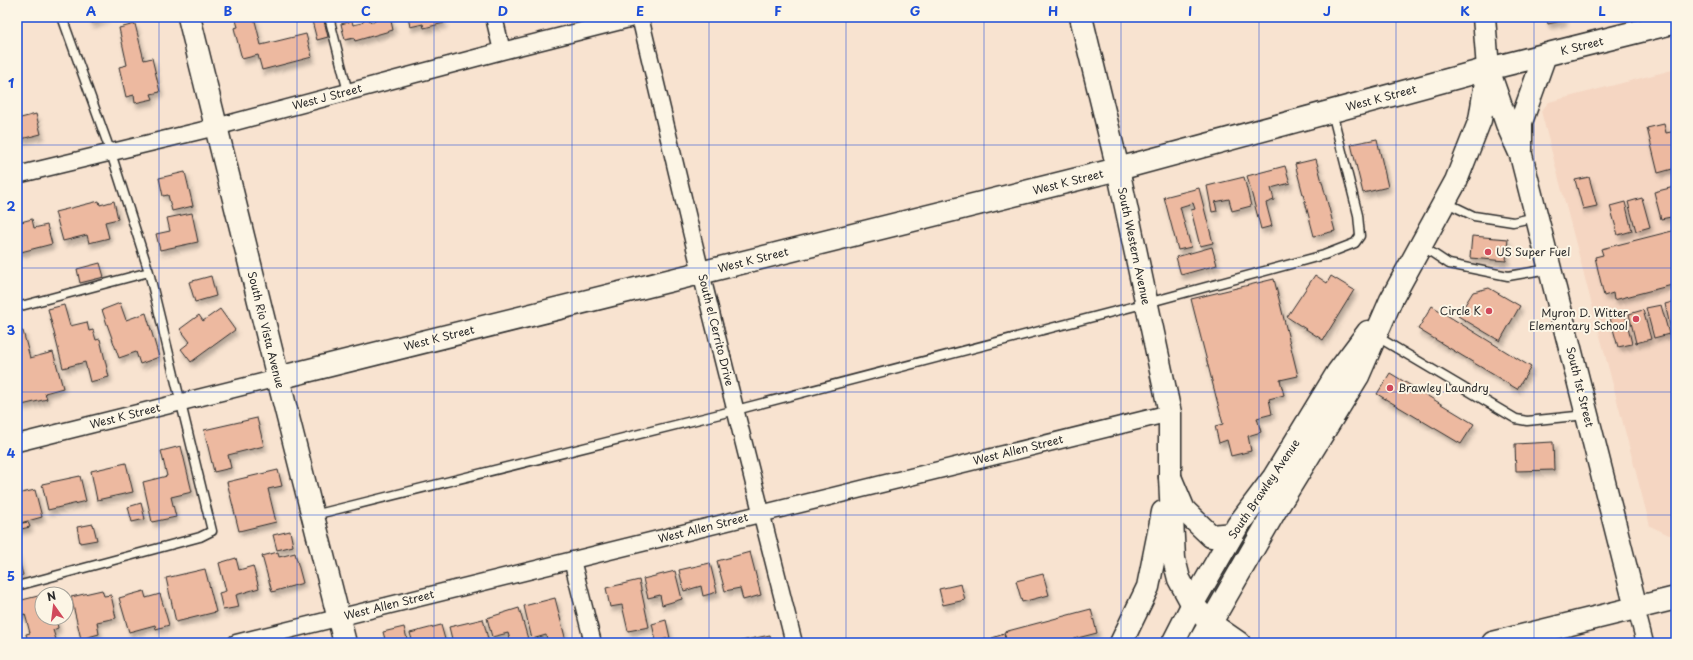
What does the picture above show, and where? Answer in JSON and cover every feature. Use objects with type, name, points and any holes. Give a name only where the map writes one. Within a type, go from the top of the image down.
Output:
[{"type":"main road","name":"South Rio Vista Avenue","points":[[189,17],[345,643]]},
{"type":"main road","name":"South Western Avenue","points":[[1081,17],[1118,169],[1170,413],[1170,477],[1174,559],[1179,579],[1192,605],[1210,623],[1239,643]]},
{"type":"main road","name":"South 1st Street","points":[[1484,17],[1488,69],[1507,124],[1521,155],[1636,608]]},
{"type":"main road","name":"K Street","points":[[1488,69],[1676,22]]},
{"type":"main road","points":[[1521,155],[1521,122],[1545,55]]},
{"type":"main road","name":"West K Street","points":[[278,378],[1118,169],[1488,69]]},
{"type":"main road","name":"South Brawley Avenue","points":[[1199,643],[1275,511],[1358,376],[1391,300],[1456,181],[1480,120],[1488,69]]},
{"type":"main road","name":"South Brawley Avenue","points":[[1173,643],[1192,605],[1233,534],[1274,477],[1338,372],[1391,300]]},
{"type":"main road","name":"South Western Avenue","points":[[1121,643],[1148,587],[1170,477]]},
{"type":"main road","points":[[1170,477],[1184,510],[1211,536],[1233,534]]},
{"type":"main road","points":[[1493,643],[1676,598]]},
{"type":"street","points":[[494,17],[502,51]]},
{"type":"street","name":"West J Street","points":[[17,175],[216,127],[502,51],[637,17]]},
{"type":"street","name":"South el Cerrito Drive","points":[[640,17],[701,273],[794,643]]},
{"type":"street","name":"West K Street","points":[[17,443],[278,378]]},
{"type":"street","name":"West Allen Street","points":[[236,643],[258,640],[339,618],[572,560],[1170,413]]},
{"type":"street","points":[[572,560],[593,643]]},
{"type":"street","name":"South 1st Street","points":[[1636,608],[1645,643]]},
{"type":"lane","points":[[17,586],[200,537],[212,531],[149,272],[111,153],[62,17]]},
{"type":"lane","points":[[329,17],[348,92]]},
{"type":"lane","points":[[313,515],[736,410],[1147,303],[1324,255],[1355,243],[1360,236],[1358,215],[1332,111]]},
{"type":"lane","points":[[1445,202],[1474,216],[1512,222],[1537,217]]},
{"type":"lane","points":[[1421,246],[1448,264],[1508,276],[1550,269]]},
{"type":"lane","points":[[17,307],[149,272]]},
{"type":"lane","points":[[1376,336],[1516,418],[1527,421],[1587,415]]},
{"type":"shaded area","name":"Myron D. Witter Elementary School","points":[[1676,69],[1676,533],[1669,535],[1650,526],[1541,111],[1549,102]]},
{"type":"building","points":[[89,17],[106,17],[92,23]]},
{"type":"building","points":[[235,17],[254,17],[261,45],[306,34],[312,57],[262,70],[258,55],[242,59],[234,28],[238,27]]},
{"type":"building","points":[[311,17],[323,17],[328,37],[317,40]]},
{"type":"building","points":[[379,17],[390,17],[393,30],[355,41],[354,38],[345,40],[341,24],[352,21],[353,25],[362,23],[367,18],[371,22],[374,22]]},
{"type":"building","points":[[408,17],[442,17],[444,23],[424,28],[423,24],[410,27]]},
{"type":"building","points":[[1546,17],[1564,17],[1565,20],[1548,24]]},
{"type":"building","points":[[135,24],[144,60],[152,58],[160,92],[151,94],[153,99],[135,103],[134,95],[126,97],[119,67],[127,65],[119,28]]},
{"type":"building","points":[[36,114],[41,134],[17,140],[17,119]]},
{"type":"building","points":[[1664,124],[1666,133],[1676,131],[1676,168],[1658,173],[1647,128]]},
{"type":"building","points":[[1377,139],[1388,187],[1363,193],[1351,144]]},
{"type":"building","points":[[1316,159],[1335,231],[1314,236],[1295,164]]},
{"type":"building","points":[[1285,166],[1290,183],[1271,188],[1274,200],[1266,203],[1272,226],[1261,229],[1247,176]]},
{"type":"building","points":[[185,172],[193,206],[172,211],[168,195],[163,196],[159,178]]},
{"type":"building","points":[[1244,177],[1251,206],[1232,211],[1229,199],[1215,202],[1217,211],[1212,212],[1207,186]]},
{"type":"building","points":[[1589,177],[1597,206],[1583,209],[1575,180]]},
{"type":"building","points":[[1674,187],[1676,197],[1676,216],[1661,219],[1654,192]]},
{"type":"building","points":[[1199,188],[1213,243],[1200,246],[1191,210],[1195,209],[1193,203],[1180,207],[1191,247],[1178,250],[1164,197]]},
{"type":"building","points":[[1642,198],[1650,227],[1636,231],[1628,202]]},
{"type":"building","points":[[99,201],[100,205],[114,201],[118,219],[105,222],[109,238],[89,243],[87,235],[63,241],[55,212]]},
{"type":"building","points":[[1625,202],[1632,231],[1618,235],[1610,206]]},
{"type":"building","points":[[192,213],[198,242],[160,250],[156,234],[170,231],[167,218]]},
{"type":"building","points":[[32,219],[34,228],[47,225],[52,244],[17,253],[17,223]]},
{"type":"building","points":[[1676,230],[1676,284],[1614,300],[1613,293],[1604,296],[1595,257],[1603,255],[1601,249]]},
{"type":"building","points":[[1472,236],[1508,239],[1506,261],[1470,258]]},
{"type":"building","points":[[1212,247],[1217,265],[1181,275],[1176,257]]},
{"type":"building","points":[[100,263],[104,277],[80,283],[77,269]]},
{"type":"building","points":[[1315,275],[1327,283],[1331,276],[1354,290],[1323,340],[1287,317]]},
{"type":"building","points":[[211,276],[216,296],[195,302],[189,282]]},
{"type":"building","points":[[1274,279],[1298,376],[1280,380],[1284,395],[1269,399],[1272,414],[1257,418],[1261,432],[1248,436],[1251,451],[1231,456],[1227,440],[1219,443],[1215,426],[1223,424],[1191,299]]},
{"type":"building","name":"Circle K","points":[[1489,288],[1520,306],[1500,341],[1458,316],[1473,292]]},
{"type":"building","points":[[1676,301],[1676,333],[1672,334],[1665,304]]},
{"type":"building","points":[[120,303],[126,320],[146,313],[159,357],[140,364],[136,352],[119,358],[102,310]]},
{"type":"building","points":[[64,305],[70,326],[87,322],[89,331],[93,330],[96,340],[100,339],[109,377],[90,382],[85,362],[63,368],[48,309]]},
{"type":"building","points":[[1661,305],[1669,334],[1654,338],[1646,308]]},
{"type":"building","points":[[1432,306],[1531,367],[1517,389],[1418,329]]},
{"type":"building","points":[[220,309],[235,330],[191,362],[181,349],[190,342],[180,329],[199,315],[203,321]]},
{"type":"building","points":[[1643,310],[1651,339],[1636,343],[1629,314]]},
{"type":"building","points":[[1625,314],[1632,344],[1618,347],[1610,318]]},
{"type":"building","points":[[23,331],[30,358],[53,352],[63,388],[45,393],[47,399],[22,405],[17,388],[17,332]]},
{"type":"building","points":[[1390,373],[1474,424],[1461,444],[1377,394]]},
{"type":"building","points":[[257,418],[264,446],[228,455],[231,468],[214,472],[204,430]]},
{"type":"building","points":[[1553,442],[1554,470],[1516,471],[1515,444]]},
{"type":"building","points":[[181,446],[192,492],[171,497],[176,517],[152,522],[143,482],[167,476],[161,451]]},
{"type":"building","points":[[126,463],[133,492],[97,500],[91,471]]},
{"type":"building","points":[[278,470],[282,486],[268,489],[276,522],[239,531],[227,482]]},
{"type":"building","points":[[80,476],[86,501],[48,510],[42,484]]},
{"type":"building","points":[[35,490],[42,517],[17,524],[17,494]]},
{"type":"building","points":[[141,503],[145,519],[132,522],[128,507]]},
{"type":"building","points":[[28,522],[30,527],[17,530],[17,524]]},
{"type":"building","points":[[93,524],[97,540],[80,543],[77,527]]},
{"type":"building","points":[[290,531],[293,546],[277,550],[273,535]]},
{"type":"building","points":[[278,552],[279,557],[295,553],[303,583],[272,592],[262,556]]},
{"type":"building","points":[[750,552],[761,595],[743,600],[740,588],[725,591],[717,561]]},
{"type":"building","points":[[17,553],[23,575],[17,577]]},
{"type":"building","points":[[236,558],[239,570],[253,566],[259,588],[236,595],[239,607],[223,610],[219,593],[226,591],[219,563]]},
{"type":"building","points":[[710,563],[717,592],[703,596],[701,586],[684,591],[679,570]]},
{"type":"building","points":[[205,569],[216,612],[176,622],[166,578]]},
{"type":"building","points":[[675,571],[682,599],[662,605],[660,595],[648,598],[643,579]]},
{"type":"building","points":[[1043,574],[1049,595],[1022,602],[1016,581]]},
{"type":"building","points":[[639,580],[649,627],[628,631],[622,605],[610,607],[606,588]]},
{"type":"building","points":[[961,584],[965,600],[943,605],[939,589]]},
{"type":"building","points":[[102,590],[104,596],[111,595],[116,618],[97,622],[99,634],[81,639],[74,610],[74,596]]},
{"type":"building","points":[[144,591],[146,598],[160,594],[169,625],[156,629],[155,625],[129,632],[119,598]]},
{"type":"building","points":[[21,597],[22,600],[34,597],[34,626],[58,626],[58,628],[53,630],[57,643],[28,643],[26,634],[30,633],[25,614],[17,616],[17,598]]},
{"type":"building","points":[[555,598],[566,641],[548,643],[546,635],[532,639],[524,606]]},
{"type":"building","points":[[519,608],[528,639],[511,643],[508,633],[492,637],[487,618]]},
{"type":"building","points":[[1091,609],[1097,633],[1058,643],[1007,643],[1004,632]]},
{"type":"building","points":[[483,619],[489,643],[453,643],[449,627]]},
{"type":"building","points":[[666,620],[670,638],[656,641],[652,624]]},
{"type":"building","points":[[441,625],[446,643],[413,643],[410,633]]},
{"type":"building","points":[[404,627],[408,643],[386,643],[383,632]]},
{"type":"building","points":[[1004,634],[1006,643],[993,643],[992,638]]},
{"type":"building","points":[[770,635],[772,643],[741,643],[741,641]]},
{"type":"building","points":[[1081,638],[1091,643],[1079,643]]},
{"type":"place","name":"US Super Fuel","points":[[1488,252]]},
{"type":"place","name":"Circle K","points":[[1489,311]]},
{"type":"place","name":"Myron D. Witter Elementary School","points":[[1636,319]]},
{"type":"place","name":"Brawley Laundry","points":[[1390,388]]}]
